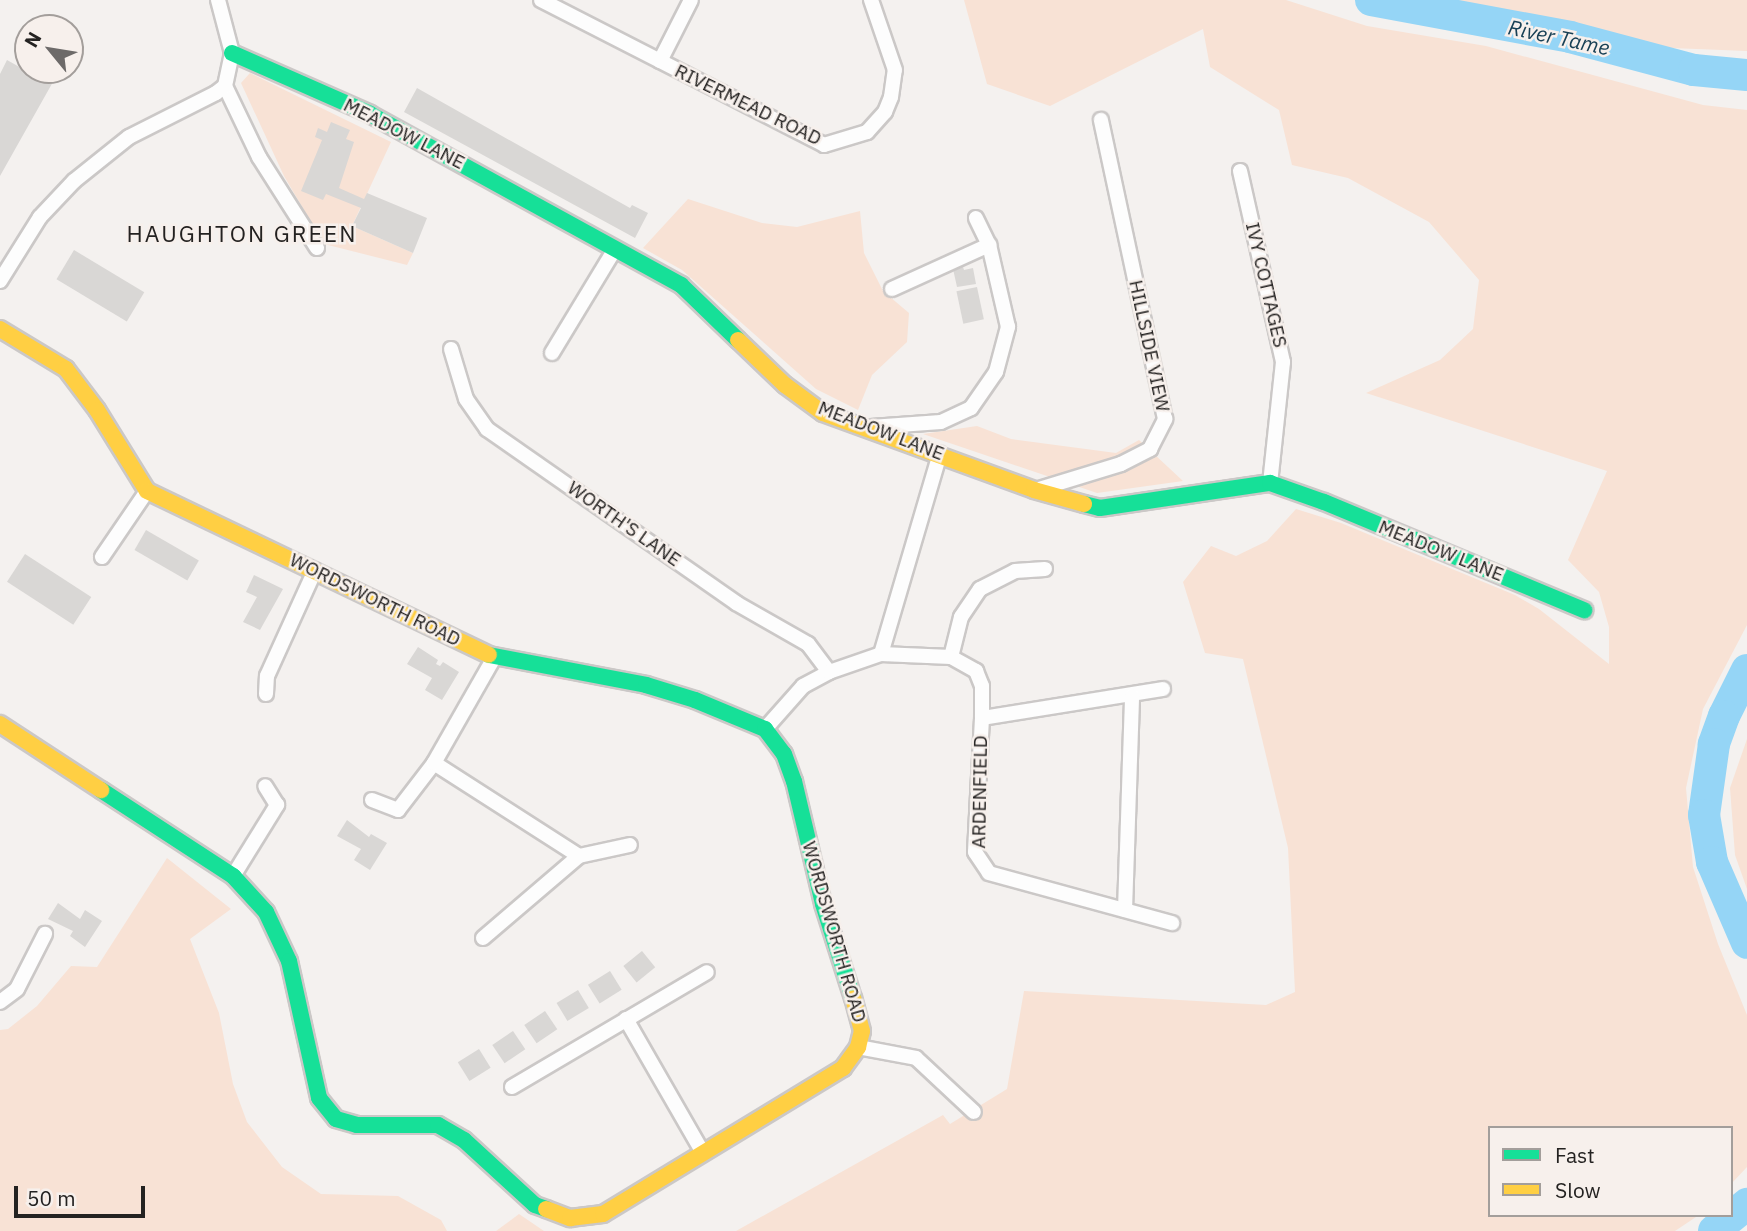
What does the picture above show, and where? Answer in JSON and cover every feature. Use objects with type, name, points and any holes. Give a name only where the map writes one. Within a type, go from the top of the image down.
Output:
[{"type":"street","points":[[218,0],[232,53],[225,86],[259,157],[317,248]]},
{"type":"street","name":"RIVERMEAD ROAD","points":[[541,0],[824,145],[855,137],[875,124],[885,112],[894,85],[895,70],[872,0]]},
{"type":"street","points":[[660,61],[691,0]]},
{"type":"street","name":"MEADOW LANE","points":[[232,53],[370,114],[681,285],[785,385],[823,413],[1034,490],[1100,508],[1270,483],[1324,502],[1584,610]]},
{"type":"street","points":[[0,281],[40,217],[74,181],[129,136],[225,86]]},
{"type":"street","name":"HILLSIDE VIEW","points":[[1034,490],[1121,464],[1150,449],[1165,419],[1101,120]]},
{"type":"street","name":"IVY COTTAGES","points":[[1240,171],[1283,362],[1270,483]]},
{"type":"street","points":[[867,429],[941,422],[971,408],[996,372],[1008,327],[989,245],[976,218]]},
{"type":"street","points":[[891,289],[989,245]]},
{"type":"street","points":[[552,353],[615,249]]},
{"type":"street","points":[[0,329],[66,369],[97,410],[147,491],[102,557]]},
{"type":"street","name":"WORTH'S LANE","points":[[451,349],[466,399],[487,429],[736,603],[808,644],[829,672]]},
{"type":"street","points":[[881,654],[940,454]]},
{"type":"street","name":"WORDSWORTH ROAD","points":[[0,724],[233,876],[266,912],[289,961],[319,1098],[336,1119],[357,1125],[438,1125],[464,1140],[534,1205],[570,1218],[603,1214],[843,1068],[858,1047],[862,1031],[858,1014],[823,904],[794,781],[784,754],[765,729],[695,700],[646,685],[494,657],[147,491]]},
{"type":"street","points":[[951,657],[961,617],[980,589],[1014,570],[1045,569]]},
{"type":"street","points":[[266,694],[267,676],[315,570]]},
{"type":"street","points":[[765,729],[803,687],[829,672],[881,654],[951,657],[976,671],[982,686],[982,718]]},
{"type":"street","points":[[372,800],[398,810],[434,763],[494,657]]},
{"type":"street","name":"ARDENFIELD","points":[[1163,689],[982,718],[975,852],[989,873],[1172,923]]},
{"type":"street","points":[[1125,910],[1132,696]]},
{"type":"street","points":[[434,763],[579,856]]},
{"type":"street","points":[[233,876],[277,805],[265,786]]},
{"type":"street","points":[[483,937],[579,856],[630,845]]},
{"type":"street","points":[[0,1002],[17,989],[45,934]]},
{"type":"street","points":[[512,1087],[707,972]]},
{"type":"street","points":[[626,1020],[703,1153]]},
{"type":"street","points":[[858,1047],[916,1058],[974,1112]]},
{"type":"shaded area","points":[[964,0],[1286,0],[1367,26],[1486,46],[1703,105],[1747,110],[1747,625],[1703,709],[1686,788],[1693,867],[1718,944],[1747,1015],[1747,1167],[1733,1182],[1733,1126],[1488,1126],[1488,1217],[1696,1217],[1675,1231],[736,1231],[943,1115],[950,1124],[1007,1089],[1024,991],[1266,1005],[1295,992],[1288,848],[1243,659],[1205,653],[1183,582],[1211,546],[1236,556],[1267,541],[1296,509],[1341,523],[1515,595],[1539,609],[1609,664],[1609,627],[1599,592],[1568,560],[1607,471],[1366,393],[1440,360],[1473,329],[1479,280],[1429,222],[1348,178],[1292,165],[1279,110],[1210,67],[1203,29],[1050,106],[987,84]]},
{"type":"shaded area","points":[[1443,0],[1747,0],[1747,51],[1671,48]]},
{"type":"shaded area","points":[[250,73],[391,142],[352,226],[413,253],[407,265],[324,244],[284,176],[241,83]]},
{"type":"shaded area","points":[[688,199],[762,223],[797,227],[860,211],[864,253],[883,291],[909,313],[907,342],[872,375],[858,410],[816,389],[682,270],[643,248]]},
{"type":"shaded area","points":[[977,426],[1011,439],[1116,453],[1139,440],[1183,481],[1097,493],[923,434]]},
{"type":"shaded area","points":[[1747,739],[1747,889],[1735,855],[1730,788]]},
{"type":"shaded area","points":[[167,858],[231,909],[190,939],[219,1013],[233,1084],[247,1122],[282,1167],[321,1194],[398,1196],[441,1220],[447,1231],[0,1231],[0,1030],[8,1029],[37,1006],[71,966],[97,967]]},
{"type":"shaded area","points":[[519,1214],[544,1231],[496,1231]]},
{"type":"building","points":[[7,60],[14,64],[14,84],[52,84],[0,176],[0,74]]},
{"type":"building","points":[[417,88],[630,208],[632,205],[648,213],[635,238],[404,112]]},
{"type":"building","points":[[331,122],[350,130],[346,139],[354,142],[339,188],[364,199],[367,193],[427,218],[413,253],[352,226],[361,208],[326,194],[323,200],[301,191],[322,140],[315,137],[318,128],[327,132]]},
{"type":"building","points":[[74,250],[144,292],[127,321],[56,279]]},
{"type":"building","points":[[963,267],[964,270],[973,268],[976,284],[957,287],[953,269]]},
{"type":"building","points":[[977,287],[984,319],[963,324],[956,291]]},
{"type":"building","points":[[146,530],[199,560],[187,580],[134,550]]},
{"type":"building","points":[[25,554],[91,597],[73,625],[7,582]]},
{"type":"building","points":[[254,575],[283,589],[260,630],[243,622],[257,597],[246,592]]},
{"type":"building","points":[[418,647],[438,660],[436,664],[440,666],[443,662],[459,672],[442,700],[425,690],[432,678],[407,664]]},
{"type":"building","points":[[347,820],[369,837],[371,834],[387,843],[370,870],[354,860],[361,849],[337,836]]},
{"type":"building","points":[[58,903],[80,919],[85,910],[102,921],[85,947],[70,936],[73,931],[48,919]]},
{"type":"building","points":[[642,951],[655,967],[637,982],[623,966]]},
{"type":"building","points":[[610,971],[622,990],[600,1003],[588,985]]},
{"type":"building","points":[[578,990],[589,1008],[567,1021],[557,1003]]},
{"type":"building","points":[[545,1011],[557,1029],[537,1043],[524,1025]]},
{"type":"building","points":[[513,1031],[525,1049],[505,1063],[492,1045]]},
{"type":"building","points":[[479,1049],[491,1068],[469,1081],[458,1062]]},
{"type":"waterway","name":"River Tame","points":[[1371,0],[1570,37],[1694,70],[1747,75]]},
{"type":"waterway","name":"River Tame","points":[[1747,670],[1724,716],[1714,744],[1704,815],[1712,862],[1747,943]]},
{"type":"waterway","name":"River Tame","points":[[1733,1215],[1747,1204]]},
{"type":"waterway","name":"River Tame","points":[[1714,1231],[1731,1217]]},
{"type":"traffic: fast","points":[[232,53],[370,114],[681,285],[738,340]]},
{"type":"traffic: fast","points":[[1084,504],[1100,508],[1270,483],[1324,502],[1584,610]]},
{"type":"traffic: fast","points":[[489,655],[646,685],[695,700],[765,729],[784,754],[794,781],[823,904],[853,998]]},
{"type":"traffic: fast","points":[[101,790],[233,876],[266,912],[289,961],[319,1098],[336,1119],[357,1125],[438,1125],[464,1140],[535,1205],[546,1209]]},
{"type":"traffic: slow","points":[[0,329],[66,369],[97,410],[147,491],[489,655]]},
{"type":"traffic: slow","points":[[738,340],[785,385],[823,413],[1034,490],[1084,504]]},
{"type":"traffic: slow","points":[[0,724],[101,790]]},
{"type":"traffic: slow","points":[[546,1209],[570,1218],[603,1214],[843,1068],[858,1047],[862,1031],[853,998]]},
{"type":"district","name":"HAUGHTON GREEN","points":[[242,233]]}]
